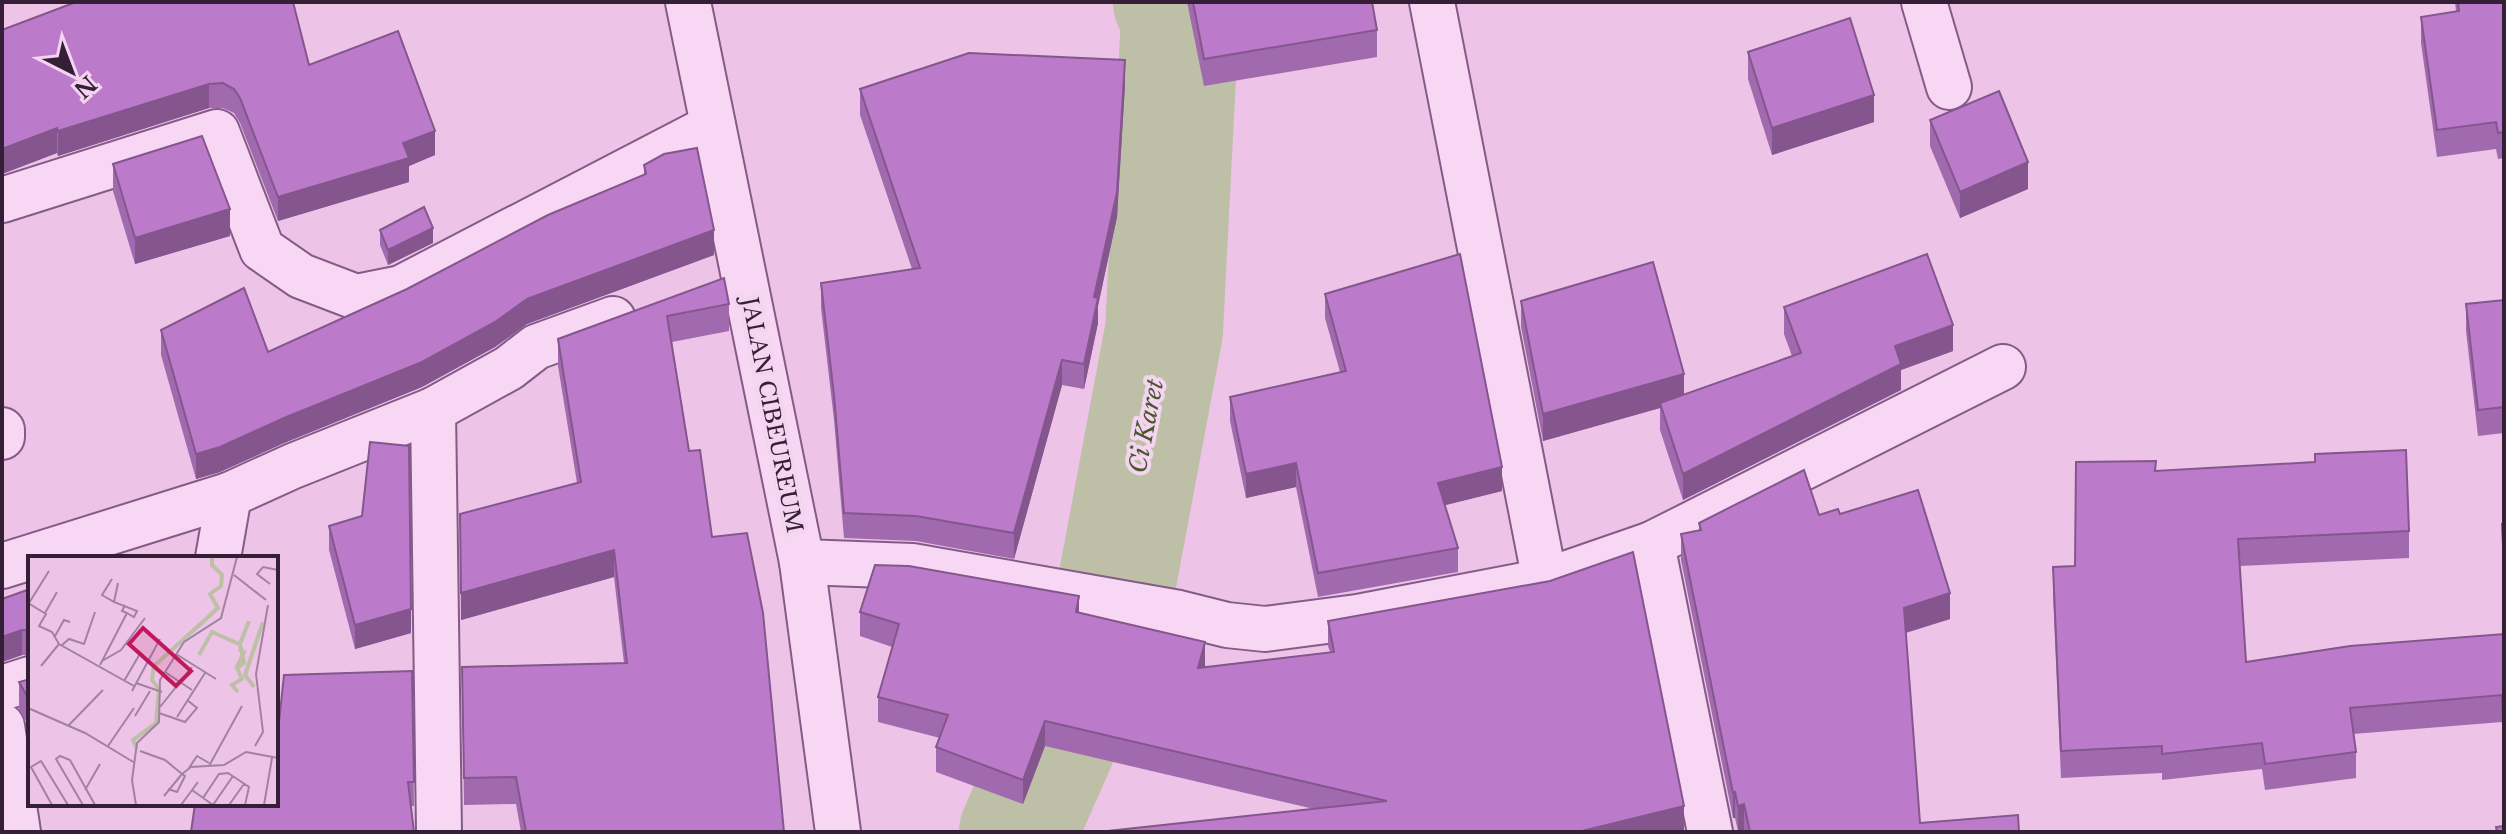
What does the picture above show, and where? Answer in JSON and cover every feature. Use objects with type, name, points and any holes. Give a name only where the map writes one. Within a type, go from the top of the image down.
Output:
[{"type":"street","name":"JALAN CIBEUREUM","points":[[688,2],[802,562],[838,832]]},
{"type":"street","points":[[1432,2],[1545,581]]},
{"type":"street","points":[[1924,2],[1949,87]]},
{"type":"street","points":[[2,200],[217,132],[262,249],[301,276],[356,297],[401,288],[713,126]]},
{"type":"street","points":[[699,287],[743,271]]},
{"type":"street","points":[[34,556],[229,495],[433,410],[509,368],[536,347],[655,304]]},
{"type":"street","points":[[802,562],[912,566],[1179,613],[1227,625],[1265,629],[1357,617],[1545,581],[1652,544],[2003,367]]},
{"type":"street","points":[[433,410],[439,832]]},
{"type":"street","points":[[2,430],[2,437]]},
{"type":"street","points":[[218,556],[229,495]]},
{"type":"street","points":[[1652,544],[1710,832]]},
{"type":"street","points":[[2,566],[28,558]]},
{"type":"street","points":[[2,688],[28,680]]},
{"type":"street","points":[[2,726],[18,832]]},
{"type":"building","points":[[76,2],[293,2],[309,65],[398,31],[435,131],[403,143],[409,158],[278,197],[240,98],[234,89],[223,83],[209,84],[58,131],[57,128],[2,149],[2,30]]},
{"type":"building","points":[[1193,2],[1372,2],[1377,30],[1204,59]]},
{"type":"building","points":[[2458,2],[2504,2],[2504,132],[2498,133],[2496,122],[2437,130],[2421,17],[2459,11]]},
{"type":"building","points":[[1850,18],[1874,95],[1772,128],[1748,52]]},
{"type":"building","points":[[969,53],[1125,60],[1117,192],[1094,297],[1098,298],[1084,364],[1062,360],[1014,533],[916,516],[844,513],[821,283],[920,268],[860,89]]},
{"type":"building","points":[[1999,91],[2028,162],[1960,192],[1930,120]]},
{"type":"building","points":[[202,136],[230,209],[135,238],[113,164]]},
{"type":"building","points":[[697,148],[714,230],[527,299],[495,322],[422,362],[220,447],[196,454],[161,330],[244,288],[268,352],[407,289],[548,215],[646,174],[644,165],[664,154]]},
{"type":"building","points":[[424,207],[433,228],[388,250],[380,230]]},
{"type":"building","points":[[1460,254],[1502,467],[1438,483],[1458,548],[1318,573],[1296,463],[1246,474],[1230,397],[1346,371],[1325,294]]},
{"type":"building","points":[[1927,254],[1953,325],[1895,346],[1901,364],[1683,474],[1660,403],[1801,353],[1784,307]]},
{"type":"building","points":[[1653,262],[1684,374],[1543,414],[1521,301]]},
{"type":"building","points":[[724,278],[729,304],[667,316],[689,451],[700,450],[712,537],[747,533],[763,613],[784,832],[526,832],[516,777],[464,778],[462,667],[627,663],[614,550],[461,593],[460,514],[581,482],[558,339]]},
{"type":"building","points":[[2504,300],[2504,407],[2478,410],[2466,304]]},
{"type":"building","points":[[370,442],[409,446],[411,609],[355,625],[329,526],[362,516]]},
{"type":"building","points":[[2406,450],[2409,531],[2238,539],[2246,662],[2350,646],[2504,634],[2504,755],[2502,695],[2350,708],[2356,752],[2265,764],[2262,743],[2162,754],[2162,746],[2061,751],[2053,567],[2075,566],[2076,462],[2156,461],[2155,471],[2315,462],[2315,454]]},
{"type":"building","points":[[1804,470],[1819,515],[1838,509],[1840,514],[1918,490],[1950,593],[1904,608],[1920,823],[2018,815],[2019,832],[1750,832],[1744,804],[1738,806],[1733,793],[1681,534],[1701,530],[1699,523]]},
{"type":"building","points":[[2502,524],[2504,524],[2504,566]]},
{"type":"building","points":[[1633,552],[1684,806],[1578,832],[1098,832],[1387,801],[1045,721],[1023,780],[936,747],[948,715],[878,697],[899,624],[860,612],[875,565],[909,566],[1079,596],[1076,612],[1205,642],[1198,668],[1334,652],[1328,621],[1550,581]]},
{"type":"building","points":[[28,590],[28,630],[2,637],[2,599]]},
{"type":"building","points":[[412,671],[414,782],[408,782],[414,832],[191,832],[195,806],[278,806],[278,722],[284,675]]},
{"type":"building","points":[[28,680],[28,703],[27,696],[19,682]]},
{"type":"building","points":[[2504,826],[2504,832],[2497,832],[2496,827]]},
{"type":"waterway","name":"Ci Karet","points":[[1018,832],[1109,625],[1164,331],[1180,18],[1172,2]]}]
